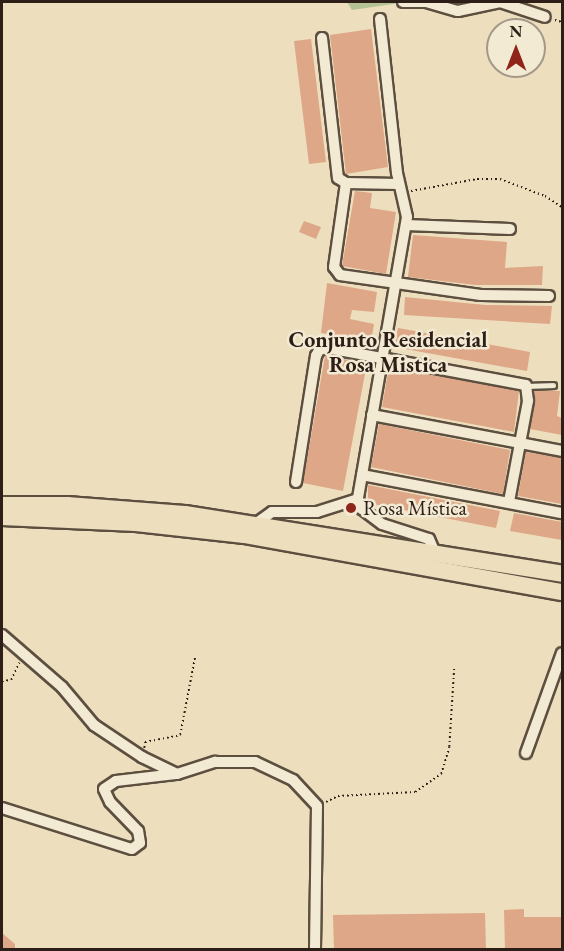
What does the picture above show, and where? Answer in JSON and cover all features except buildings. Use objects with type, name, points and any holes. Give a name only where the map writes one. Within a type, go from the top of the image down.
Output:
[{"type":"highway","points":[[2,505],[67,505],[255,524],[562,574]]},
{"type":"highway","points":[[2,518],[136,523],[244,535],[562,592]]},
{"type":"street","points":[[403,2],[426,2],[458,11],[500,2],[545,17]]},
{"type":"street","points":[[380,19],[406,225],[358,499],[362,509],[382,524],[429,539],[435,553]]},
{"type":"street","points":[[322,38],[336,174],[346,183],[400,189]]},
{"type":"street","points":[[346,183],[334,269],[340,275],[396,285],[482,295],[549,296]]},
{"type":"street","points":[[406,225],[510,230]]},
{"type":"street","points":[[296,482],[317,352],[328,348],[528,386],[509,502]]},
{"type":"street","points":[[372,415],[562,451]]},
{"type":"street","points":[[362,476],[562,513]]},
{"type":"street","points":[[255,524],[272,512],[317,512],[358,499]]},
{"type":"street","points":[[2,635],[62,687],[94,725],[142,757],[177,774]]},
{"type":"street","points":[[526,753],[562,652]]},
{"type":"street","points":[[2,808],[132,849],[140,843],[138,831],[110,802],[104,789],[116,781],[177,774],[215,762],[255,762],[293,780],[317,806],[315,950]]},
{"type":"lane","points":[[528,386],[553,385]]},
{"type":"path","points":[[400,189],[488,178],[545,196],[562,207]]},
{"type":"path","points":[[2,681],[11,680],[24,655]]},
{"type":"path","points":[[142,757],[145,742],[180,735],[195,656]]},
{"type":"path","points":[[317,806],[338,796],[416,792],[441,774],[449,747],[454,668]]},
{"type":"green space","points":[[347,2],[407,2],[352,10]]},
{"type":"place","name":"Rosa Mística","points":[[351,508]]},
{"type":"district","name":"Conjunto Residencial Rosa Mistica","points":[[388,352]]}]
